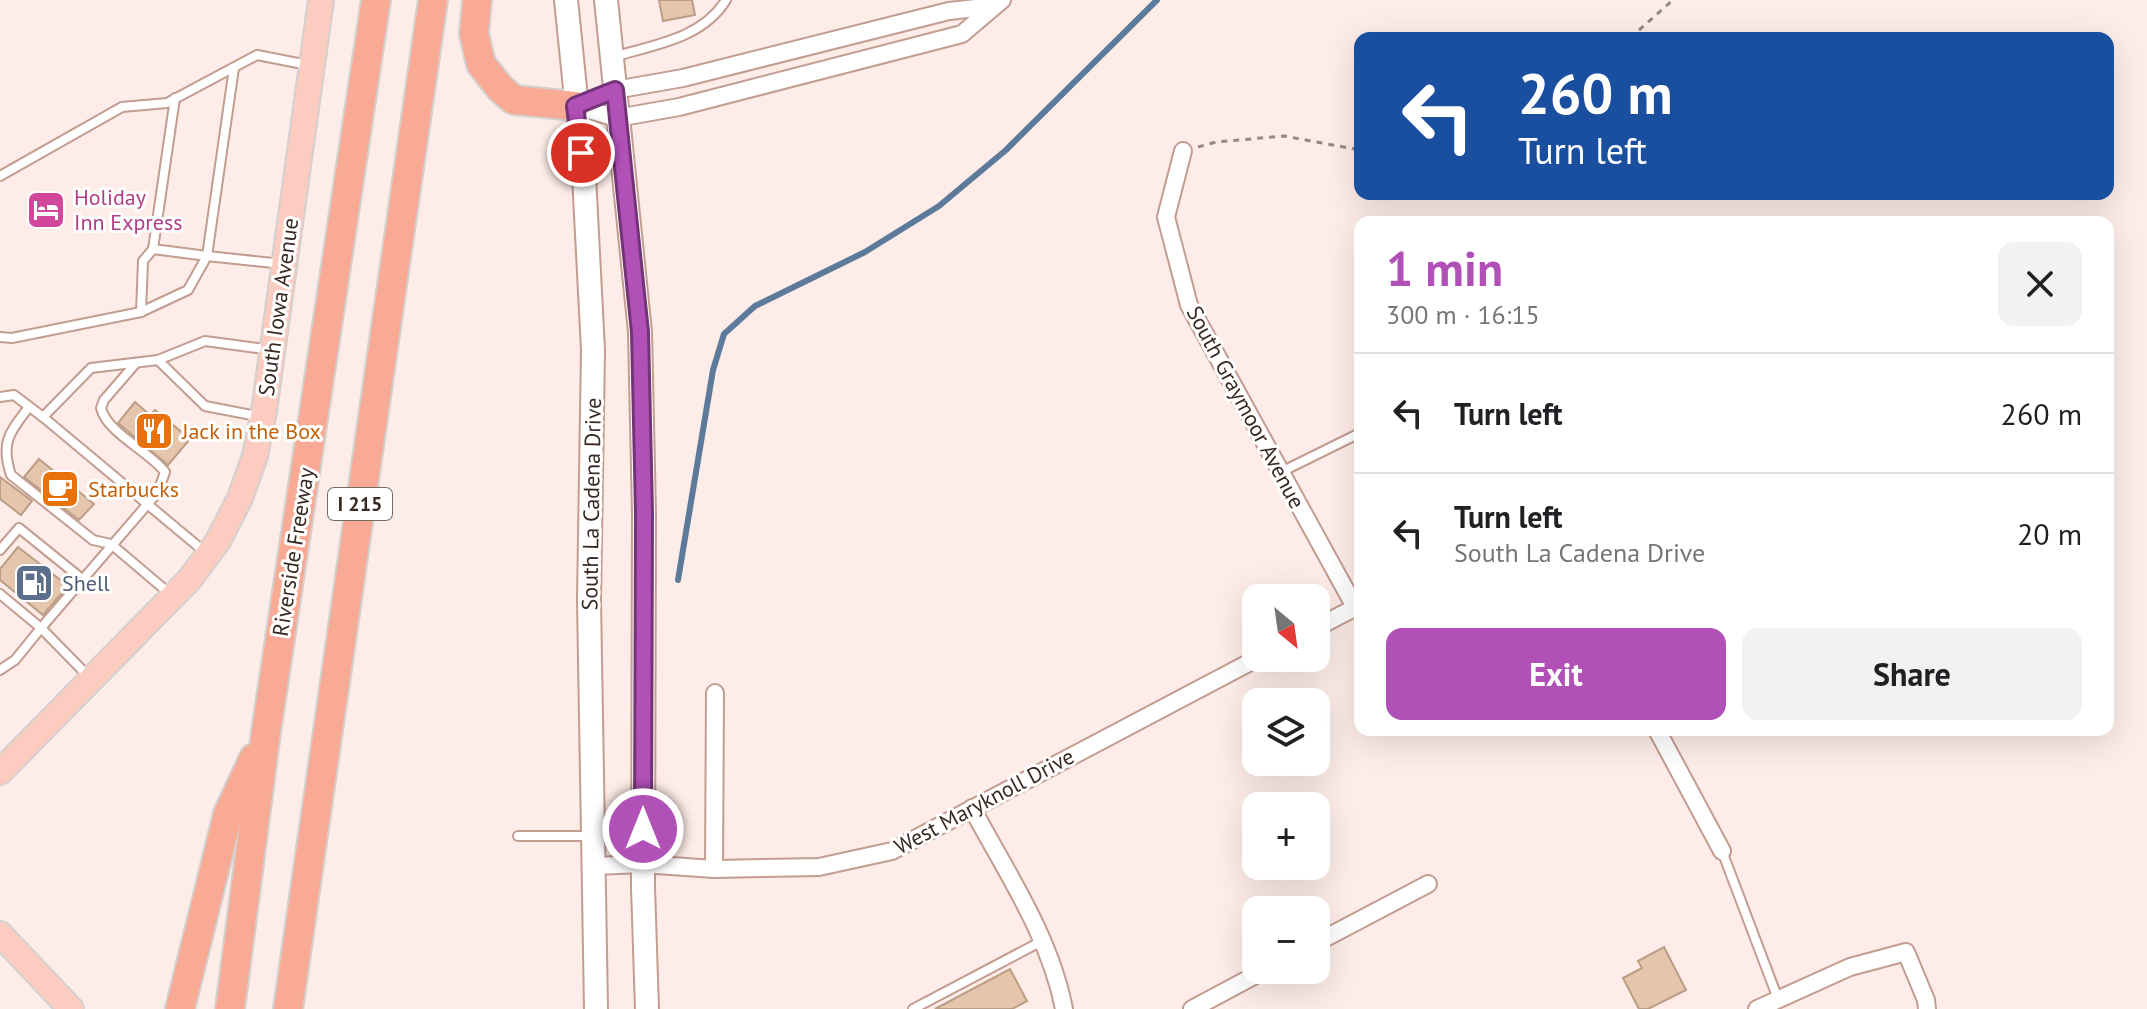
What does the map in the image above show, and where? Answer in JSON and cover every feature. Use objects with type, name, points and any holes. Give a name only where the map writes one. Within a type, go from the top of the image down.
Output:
[{"type":"highway","name":"Riverside Freeway","points":[[230,1009],[266,732],[376,0]]},
{"type":"highway","name":"I 215","points":[[288,1009],[433,0]]},
{"type":"highway","points":[[477,0],[474,34],[481,64],[500,88],[514,100],[575,106]]},
{"type":"highway","points":[[180,1009],[228,814],[266,732]]},
{"type":"main road","name":"South Iowa Avenue","points":[[0,772],[174,597],[218,541],[240,498],[255,456],[263,417],[321,0]]},
{"type":"main road","name":"South La Cadena Drive","points":[[566,0],[584,176],[593,350],[589,600],[596,1009]]},
{"type":"main road","points":[[606,0],[640,332],[644,513],[643,864],[647,1009]]},
{"type":"main road","points":[[0,934],[71,1009]]},
{"type":"street","points":[[575,106],[615,90],[683,78],[949,11],[999,3]]},
{"type":"street","points":[[575,106],[617,118],[679,107],[962,34],[999,3]]},
{"type":"street","name":"South Graymoor Avenue","points":[[1183,151],[1166,217],[1189,305],[1354,599]]},
{"type":"street","points":[[1330,621],[1354,608]]},
{"type":"street","name":"West Maryknoll Drive","points":[[594,866],[643,864],[714,869],[819,867],[892,851],[1242,666]]},
{"type":"street","points":[[714,869],[715,693]]},
{"type":"street","points":[[1660,736],[1722,851]]},
{"type":"street","points":[[972,808],[1043,941],[1064,1009]]},
{"type":"street","points":[[1330,936],[1428,884]]},
{"type":"street","points":[[1757,1009],[1850,967],[1906,952],[1927,1009]]},
{"type":"street","points":[[1192,1009],[1242,982]]},
{"type":"lane","points":[[612,57],[687,35],[719,11],[726,0]]},
{"type":"lane","points":[[0,176],[122,107],[167,103],[257,55],[312,65]]},
{"type":"lane","points":[[0,337],[12,338],[141,312],[188,290],[207,256],[234,68]]},
{"type":"lane","points":[[141,312],[143,261],[153,249],[175,98]]},
{"type":"lane","points":[[153,249],[284,264]]},
{"type":"lane","points":[[43,417],[91,368],[158,360],[205,341],[272,350]]},
{"type":"lane","points":[[158,360],[205,406],[263,417]]},
{"type":"lane","points":[[0,670],[15,660],[158,492],[165,472],[159,463],[107,422],[101,408],[104,400],[136,363]]},
{"type":"lane","points":[[0,397],[14,395],[43,417],[208,555]]},
{"type":"lane","points":[[29,407],[5,442],[11,475],[93,540],[111,544],[174,597]]},
{"type":"lane","points":[[1281,472],[1354,436]]},
{"type":"lane","points":[[0,550],[19,528],[82,579]]},
{"type":"lane","points":[[0,594],[41,628],[90,679]]},
{"type":"lane","points":[[518,836],[593,836]]},
{"type":"lane","points":[[1722,851],[1778,999]]},
{"type":"lane","points":[[913,1009],[1043,941]]},
{"type":"path","points":[[1637,32],[1673,0]]},
{"type":"path","points":[[1183,151],[1216,142],[1284,136],[1354,149]]},
{"type":"building","points":[[659,0],[692,0],[695,15],[663,21]]},
{"type":"building","name":"Jack in the Box","points":[[135,402],[150,415],[155,410],[190,439],[168,465],[118,423]]},
{"type":"building","name":"Starbucks","points":[[39,459],[94,504],[79,520],[24,477]]},
{"type":"building","points":[[0,477],[32,501],[21,515],[0,499]]},
{"type":"building","name":"Shell","points":[[18,547],[68,586],[43,615],[0,580],[0,569]]},
{"type":"building","points":[[1664,947],[1686,990],[1648,1009],[1639,1009],[1623,978],[1642,968],[1638,961]]},
{"type":"building","points":[[1010,969],[1027,1001],[1012,1009],[935,1009]]},
{"type":"waterway","points":[[678,580],[713,370],[724,334],[755,306],[865,252],[939,206],[1006,150],[1157,0]]},
{"type":"place","name":"Holiday Inn Express","points":[[46,210]]},
{"type":"place","name":"Jack in the Box","points":[[154,431]]},
{"type":"place","name":"Starbucks","points":[[60,489]]},
{"type":"place","name":"Shell","points":[[34,583]]},
{"type":"route","points":[[581,153],[575,106],[615,90],[640,332],[644,513],[643,829]]}]
